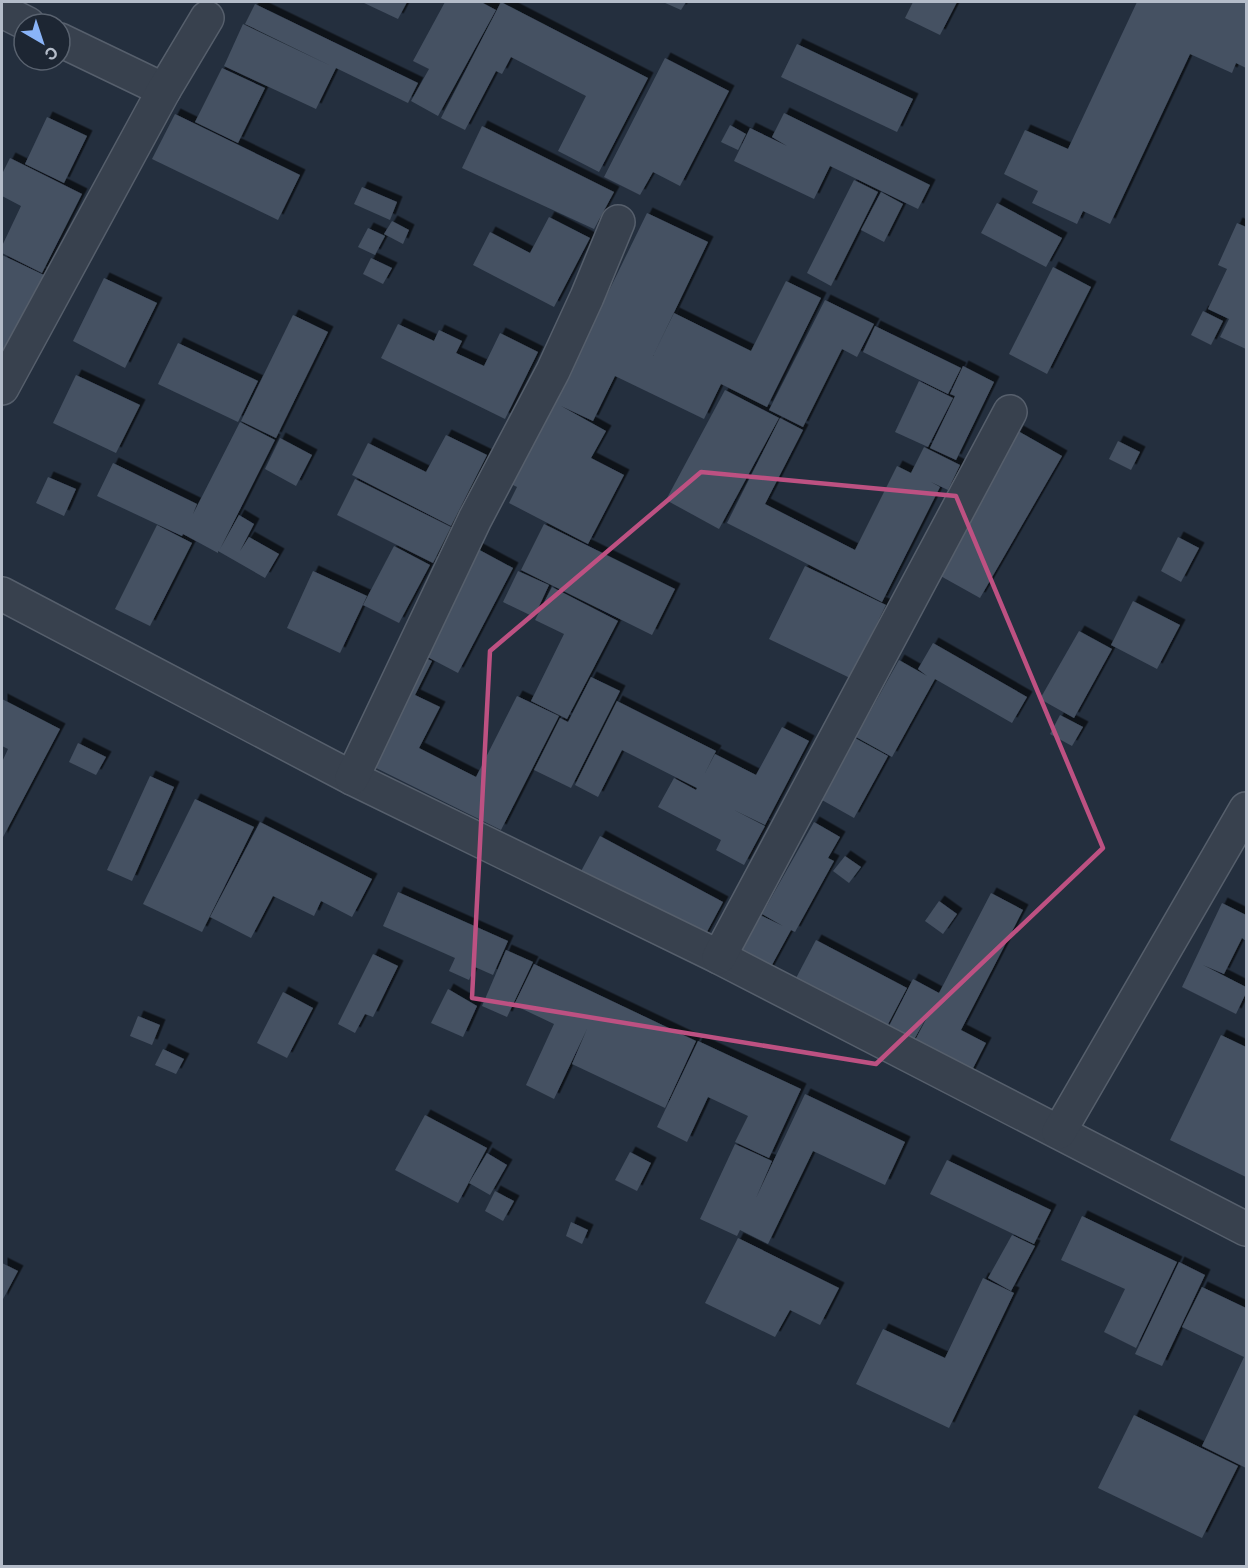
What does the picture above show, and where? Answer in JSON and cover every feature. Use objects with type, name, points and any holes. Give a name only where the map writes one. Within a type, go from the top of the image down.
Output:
[{"type":"street","points":[[2,388],[164,90],[207,18]]},
{"type":"street","points":[[72,46],[164,90]]},
{"type":"street","points":[[352,778],[475,519],[553,371],[618,222]]},
{"type":"street","points":[[719,957],[1010,412]]},
{"type":"street","points":[[2,594],[352,778],[719,957],[1246,1229]]},
{"type":"street","points":[[1059,1132],[1246,809]]},
{"type":"highlighted area","points":[[701,472],[956,496],[1103,848],[876,1064],[472,998],[490,651]]},
{"type":"building","points":[[362,2],[407,2],[398,19]]},
{"type":"building","points":[[445,2],[481,2],[496,10],[438,116],[411,101],[429,69],[413,61]]},
{"type":"building","points":[[501,2],[648,78],[599,172],[558,151],[586,96],[511,57],[502,74],[496,71],[465,130],[441,118]]},
{"type":"building","points":[[663,2],[686,2],[681,10]]},
{"type":"building","points":[[913,2],[957,2],[940,35],[905,18]]},
{"type":"building","points":[[1137,2],[1246,2],[1246,68],[1236,63],[1232,73],[1190,54],[1110,224],[1083,211],[1077,224],[1032,203],[1038,191],[1004,174],[1025,130],[1068,149]]},
{"type":"building","points":[[255,4],[418,83],[408,103],[336,68],[316,109],[224,66],[243,24],[331,66],[245,24]]},
{"type":"building","points":[[797,44],[913,99],[897,132],[781,77]]},
{"type":"building","points":[[665,58],[729,91],[680,186],[653,172],[640,195],[604,177]]},
{"type":"building","points":[[222,68],[265,88],[238,143],[195,122]]},
{"type":"building","points":[[784,113],[930,185],[918,209],[830,166],[814,199],[734,161],[750,128],[787,146],[772,137]]},
{"type":"building","points":[[175,114],[300,175],[278,220],[152,159]]},
{"type":"building","points":[[47,117],[87,136],[64,183],[25,164]]},
{"type":"building","points":[[730,125],[746,134],[738,150],[721,142]]},
{"type":"building","points":[[482,126],[614,192],[594,229],[462,168]]},
{"type":"building","points":[[10,158],[82,194],[42,273],[2,253],[2,246],[21,206],[2,196],[2,174]]},
{"type":"building","points":[[854,180],[878,192],[831,286],[807,273]]},
{"type":"building","points":[[362,187],[397,202],[390,220],[354,204]]},
{"type":"building","points":[[881,192],[903,204],[884,242],[861,230]]},
{"type":"building","points":[[997,203],[1062,238],[1046,267],[981,233]]},
{"type":"building","points":[[647,213],[708,242],[653,356],[674,313],[751,351],[786,281],[821,298],[767,407],[721,384],[704,419],[615,376],[593,421],[561,406],[606,431],[591,458],[624,475],[588,544],[509,503],[517,487],[511,484],[554,403]]},
{"type":"building","points":[[549,217],[590,238],[554,307],[473,265],[490,232],[530,253]]},
{"type":"building","points":[[392,221],[409,230],[403,244],[384,234]]},
{"type":"building","points":[[1237,223],[1246,227],[1246,349],[1220,337],[1229,319],[1208,309],[1227,269],[1218,265]]},
{"type":"building","points":[[368,228],[385,236],[375,255],[358,247]]},
{"type":"building","points":[[2,255],[46,276],[8,355],[2,352]]},
{"type":"building","points":[[371,258],[392,268],[383,284],[363,274]]},
{"type":"building","points":[[1053,267],[1091,287],[1047,374],[1009,354]]},
{"type":"building","points":[[104,278],[157,303],[125,368],[73,341]]},
{"type":"building","points":[[825,300],[874,324],[857,357],[842,349],[803,427],[769,410]]},
{"type":"building","points":[[1203,311],[1223,321],[1211,345],[1191,335]]},
{"type":"building","points":[[293,315],[328,332],[276,438],[241,421]]},
{"type":"building","points":[[398,324],[434,341],[439,330],[462,341],[456,353],[484,366],[500,333],[538,352],[505,419],[381,358]]},
{"type":"building","points":[[875,326],[961,368],[948,394],[863,352]]},
{"type":"building","points":[[178,343],[258,381],[238,422],[158,384]]},
{"type":"building","points":[[963,366],[994,382],[956,460],[930,448],[955,396],[950,394]]},
{"type":"building","points":[[76,375],[140,405],[116,453],[53,423]]},
{"type":"building","points":[[919,381],[953,398],[928,447],[895,432]]},
{"type":"building","points":[[725,390],[779,418],[719,529],[666,500]]},
{"type":"building","points":[[780,418],[803,430],[765,504],[855,550],[897,466],[911,473],[924,447],[960,465],[948,490],[931,482],[940,487],[882,602],[727,523]]},
{"type":"building","points":[[240,422],[275,440],[220,549],[239,515],[254,524],[240,551],[249,537],[279,554],[265,578],[218,551],[218,553],[183,534],[182,536],[97,496],[113,463],[197,504],[193,514]]},
{"type":"building","points":[[1018,431],[1062,456],[980,598],[937,574]]},
{"type":"building","points":[[446,435],[487,455],[451,526],[352,475],[368,443],[426,472]]},
{"type":"building","points":[[280,438],[312,455],[296,486],[265,469]]},
{"type":"building","points":[[1118,441],[1140,452],[1131,470],[1109,459]]},
{"type":"building","points":[[48,477],[76,489],[64,516],[36,503]]},
{"type":"building","points":[[355,479],[451,527],[433,563],[337,515]]},
{"type":"building","points":[[544,524],[675,589],[652,635],[521,570]]},
{"type":"building","points":[[157,525],[192,543],[150,626],[115,609]]},
{"type":"building","points":[[1178,537],[1199,548],[1181,582],[1161,571]]},
{"type":"building","points":[[394,546],[430,565],[399,623],[363,605]]},
{"type":"building","points":[[474,547],[513,568],[458,673],[418,652]]},
{"type":"building","points":[[805,566],[886,605],[850,678],[769,639]]},
{"type":"building","points":[[313,571],[367,596],[340,653],[287,628]]},
{"type":"building","points":[[518,571],[549,585],[534,617],[503,602]]},
{"type":"building","points":[[552,587],[618,621],[567,719],[531,701],[564,634],[535,620]]},
{"type":"building","points":[[1133,601],[1180,625],[1157,669],[1111,645]]},
{"type":"building","points":[[1079,631],[1112,649],[1074,718],[1040,699]]},
{"type":"building","points":[[933,643],[1027,697],[1012,723],[935,679],[892,757],[856,737],[899,660],[927,676],[918,669]]},
{"type":"building","points":[[417,654],[432,661],[415,695],[440,707],[419,748],[476,777],[517,696],[559,716],[501,830],[362,761]]},
{"type":"building","points":[[591,677],[620,691],[571,788],[534,770],[560,718],[568,722]]},
{"type":"building","points":[[2,699],[60,729],[2,839],[2,762],[8,749],[2,746]]},
{"type":"building","points":[[617,701],[716,751],[704,775],[715,754],[756,775],[782,727],[809,741],[765,825],[734,810],[765,826],[744,865],[716,850],[721,840],[658,807],[674,778],[696,790],[697,788],[622,750],[598,797],[575,785]]},
{"type":"building","points":[[1060,715],[1083,727],[1072,746],[1050,734]]},
{"type":"building","points":[[855,738],[888,756],[854,818],[822,800]]},
{"type":"building","points":[[78,743],[106,757],[96,775],[69,762]]},
{"type":"building","points":[[150,776],[174,787],[132,881],[107,870]]},
{"type":"building","points":[[195,799],[254,827],[202,932],[143,904]]},
{"type":"building","points":[[260,822],[372,879],[352,917],[321,901],[314,916],[273,896],[251,938],[210,917]]},
{"type":"building","points":[[814,822],[840,837],[828,858],[834,861],[795,932],[791,930],[767,974],[737,959],[760,915],[783,926],[762,914]]},
{"type":"building","points":[[600,836],[723,902],[702,941],[579,875]]},
{"type":"building","points":[[845,856],[861,867],[849,883],[833,871]]},
{"type":"building","points":[[398,892],[508,941],[493,975],[475,967],[469,980],[449,971],[455,958],[383,926]]},
{"type":"building","points":[[991,893],[1023,910],[961,1030],[986,1043],[968,1078],[911,1048],[933,1006],[911,1045],[886,1032],[913,979],[939,993]]},
{"type":"building","points":[[939,901],[957,914],[943,934],[925,921]]},
{"type":"building","points":[[1222,903],[1246,915],[1246,941],[1242,938],[1224,974],[1203,965],[1246,987],[1246,993],[1236,1014],[1182,987]]},
{"type":"building","points":[[816,940],[907,988],[885,1030],[794,982]]},
{"type":"building","points":[[506,950],[533,962],[507,1017],[482,1006]]},
{"type":"building","points":[[373,954],[398,966],[373,1017],[365,1014],[355,1033],[338,1024]]},
{"type":"building","points":[[534,964],[696,1041],[665,1108],[572,1064],[587,1029],[554,1099],[526,1085],[554,1024],[514,1005]]},
{"type":"building","points":[[448,989],[477,1006],[463,1037],[431,1023]]},
{"type":"building","points":[[283,992],[313,1008],[287,1058],[257,1043]]},
{"type":"building","points":[[138,1016],[160,1025],[152,1045],[130,1036]]},
{"type":"building","points":[[1221,1035],[1246,1047],[1246,1177],[1170,1140]]},
{"type":"building","points":[[698,1041],[801,1089],[769,1158],[735,1142],[748,1116],[708,1097],[687,1142],[657,1127]]},
{"type":"building","points":[[163,1049],[184,1059],[176,1074],[155,1065]]},
{"type":"building","points":[[805,1094],[905,1142],[885,1185],[813,1151],[768,1244],[740,1230],[737,1236],[700,1219],[735,1144],[772,1161],[756,1198]]},
{"type":"building","points":[[425,1115],[487,1148],[458,1203],[395,1170]]},
{"type":"building","points":[[630,1152],[651,1163],[637,1191],[615,1180]]},
{"type":"building","points":[[487,1153],[507,1165],[490,1195],[469,1183]]},
{"type":"building","points":[[947,1160],[1051,1210],[1034,1244],[930,1194]]},
{"type":"building","points":[[495,1191],[514,1201],[503,1221],[485,1211]]},
{"type":"building","points":[[1082,1216],[1177,1262],[1136,1348],[1104,1332],[1125,1289],[1061,1260]]},
{"type":"building","points":[[571,1222],[588,1230],[582,1244],[566,1236]]},
{"type":"building","points":[[1012,1235],[1035,1246],[1011,1291],[988,1278]]},
{"type":"building","points":[[738,1238],[839,1288],[820,1325],[790,1310],[775,1337],[705,1303]]},
{"type":"building","points":[[1179,1262],[1205,1275],[1162,1366],[1135,1354]]},
{"type":"building","points":[[2,1263],[18,1271],[2,1301]]},
{"type":"building","points":[[983,1278],[1014,1293],[949,1428],[856,1384],[883,1329],[945,1358]]},
{"type":"building","points":[[1202,1287],[1246,1308],[1246,1468],[1202,1446],[1244,1357],[1182,1327]]},
{"type":"building","points":[[1134,1415],[1238,1466],[1202,1538],[1098,1488]]}]
